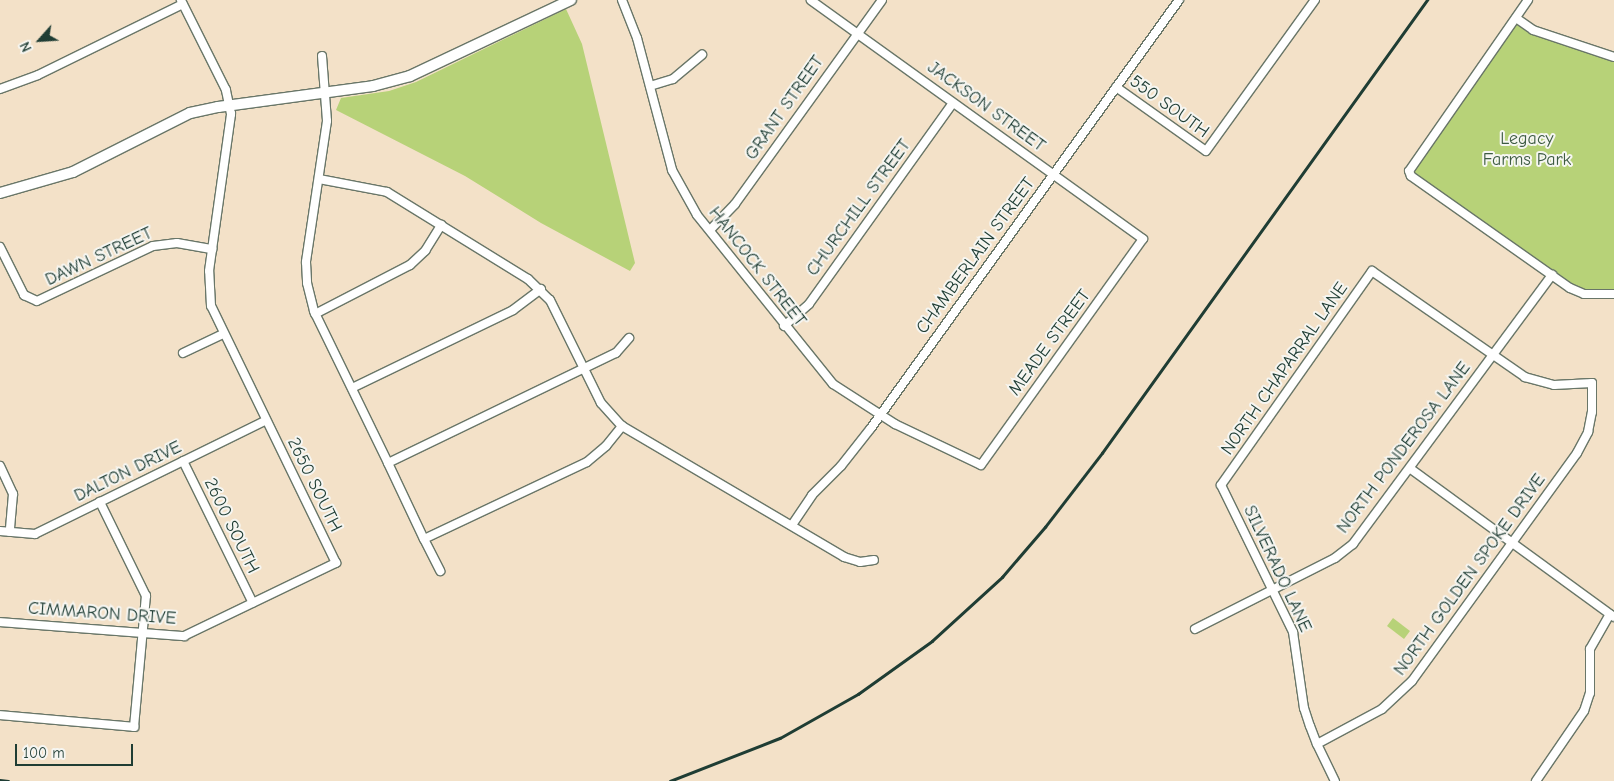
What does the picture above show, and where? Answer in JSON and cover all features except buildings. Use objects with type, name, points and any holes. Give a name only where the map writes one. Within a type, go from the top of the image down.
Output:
[{"type":"street","points":[[0,193],[73,172],[190,113],[230,105],[326,94],[386,84],[415,74],[571,0]]},
{"type":"street","name":"HANCOCK STREET","points":[[622,0],[633,25],[678,184],[710,230],[784,326],[833,384],[880,415],[981,465]]},
{"type":"street","name":"JACKSON STREET","points":[[811,0],[1143,239]]},
{"type":"street","name":"GRANT STREET","points":[[710,230],[735,204],[882,0]]},
{"type":"street","name":"CHAMBERLAIN STREET","points":[[792,525],[805,504],[841,466],[880,415],[1179,0]]},
{"type":"street","name":"550 SOUTH","points":[[1116,87],[1206,151],[1315,0]]},
{"type":"street","points":[[1528,0],[1408,171],[1411,176],[1552,275],[1584,294],[1614,294]]},
{"type":"street","points":[[0,89],[38,75],[182,2],[230,105]]},
{"type":"street","points":[[1516,18],[1533,30],[1614,57]]},
{"type":"street","points":[[650,86],[673,79],[702,55]]},
{"type":"street","points":[[322,56],[326,94],[326,134],[306,262],[308,293],[316,314],[440,571]]},
{"type":"street","name":"CHURCHILL STREET","points":[[784,326],[809,304],[953,103]]},
{"type":"street","name":"2650 SOUTH","points":[[230,105],[231,130],[212,249],[209,297],[223,334],[336,563]]},
{"type":"street","points":[[319,178],[378,188],[442,225],[541,289],[554,306],[601,402],[622,426],[849,560],[874,560]]},
{"type":"street","points":[[316,314],[410,265],[425,251],[442,225]]},
{"type":"street","name":"MEADE STREET","points":[[981,465],[1143,239]]},
{"type":"street","name":"DAWN STREET","points":[[0,247],[24,295],[37,301],[153,246],[177,243],[212,249]]},
{"type":"street","name":"NORTH CHAPARRAL LANE","points":[[1221,484],[1372,271],[1492,355]]},
{"type":"street","name":"NORTH PONDEROSA LANE","points":[[1195,629],[1335,558],[1353,544],[1411,469],[1492,355],[1552,275]]},
{"type":"street","points":[[352,388],[513,310],[541,289]]},
{"type":"street","points":[[183,353],[223,334]]},
{"type":"street","points":[[388,463],[616,353],[629,338]]},
{"type":"street","name":"NORTH GOLDEN SPOKE DRIVE","points":[[1317,744],[1368,718],[1397,697],[1512,544],[1577,453],[1588,432],[1592,383],[1571,386],[1540,382],[1512,370],[1492,355]]},
{"type":"street","name":"DALTON DRIVE","points":[[0,531],[35,534],[265,421]]},
{"type":"street","points":[[424,539],[587,462],[606,446],[622,426]]},
{"type":"street","name":"2600 SOUTH","points":[[183,461],[253,603]]},
{"type":"street","points":[[0,466],[13,494],[10,532]]},
{"type":"street","points":[[1411,469],[1612,615],[1590,649],[1590,693],[1584,711],[1536,781]]},
{"type":"street","name":"SILVERADO LANE","points":[[1221,484],[1293,632],[1304,708],[1317,744],[1335,781]]},
{"type":"street","points":[[0,715],[134,727],[146,596],[100,502]]},
{"type":"street","name":"CIMMARON DRIVE","points":[[0,622],[184,636],[336,563]]},
{"type":"green space","points":[[566,9],[582,44],[635,263],[630,271],[541,223],[465,176],[336,110],[341,98],[389,91],[416,82]]},
{"type":"green space","name":"Legacy Farms Park","points":[[1516,18],[1533,30],[1614,57],[1614,294],[1584,294],[1411,176],[1409,165]]},
{"type":"green space","points":[[1393,618],[1410,631],[1404,639],[1387,626]]},
{"type":"railway","points":[[670,781],[780,738],[858,694],[932,641],[1002,577],[1045,527],[1102,453],[1427,0]]},
{"type":"railway","points":[[0,780],[8,781]]}]
